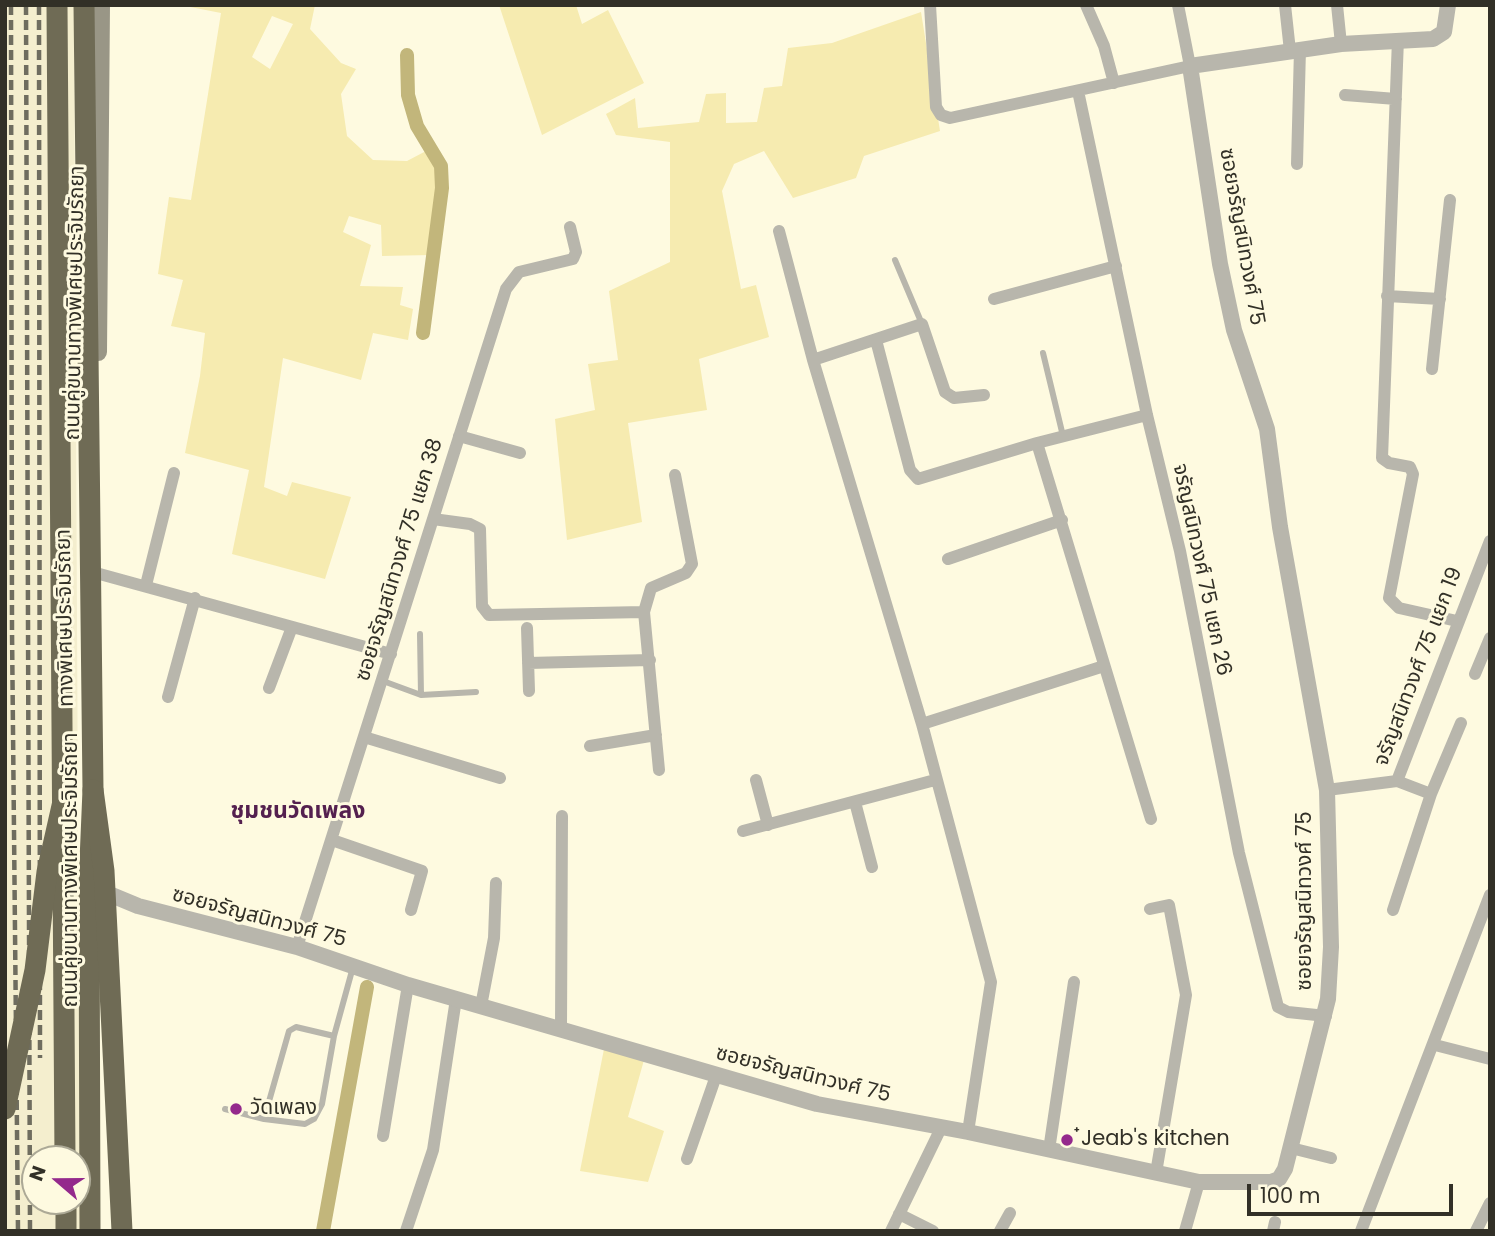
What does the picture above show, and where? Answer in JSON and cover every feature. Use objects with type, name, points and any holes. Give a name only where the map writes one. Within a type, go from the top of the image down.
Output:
[{"type":"highway","name":"ทางพิเศษประจิมรัถยา","points":[[57,5],[65,1145]]},
{"type":"highway","name":"ทางพิเศษประจิมรัถยา","points":[[84,5],[93,790],[89,884],[93,1231]]},
{"type":"highway","points":[[93,790],[104,871],[122,1231]]},
{"type":"highway","points":[[5,1109],[35,970],[47,872],[64,797]]},
{"type":"main road","name":"ถนนคู่ขนานทางพิเศษประจิมรัถยา","points":[[93,1231],[93,887],[101,5]]},
{"type":"street","points":[[930,5],[936,107],[944,117],[1190,66],[1341,44],[1439,37],[1448,23],[1448,5]]},
{"type":"street","points":[[1087,5],[1104,46],[1114,83]]},
{"type":"street","points":[[1178,5],[1190,66]]},
{"type":"street","points":[[1285,5],[1295,50],[1297,164]]},
{"type":"street","points":[[1337,5],[1341,44]]},
{"type":"street","points":[[1398,39],[1382,458],[1389,463],[1408,466],[1413,471],[1389,598],[1399,608],[1457,621]]},
{"type":"street","name":"ซอยจรัญสนิทวงศ์ 75","points":[[93,887],[138,906],[297,947],[408,985],[817,1104],[968,1132],[1199,1182],[1275,1182],[1283,1175],[1326,1016],[1331,947],[1327,790],[1280,527],[1267,429],[1234,330],[1220,264],[1190,66]]},
{"type":"street","name":"จรัญสนิทวงศ์ 75 แยก 26","points":[[1078,91],[1146,415],[1180,551],[1239,853],[1278,1007],[1288,1012],[1326,1016]]},
{"type":"street","points":[[1345,95],[1396,99]]},
{"type":"street","points":[[1432,369],[1450,200]]},
{"type":"street","name":"ซอยจรัญสนิทวงศ์ 75 แยก 38","points":[[297,947],[506,289],[519,272],[573,258],[576,251],[570,226]]},
{"type":"street","points":[[779,231],[813,360],[922,724],[991,982],[968,1132]]},
{"type":"street","points":[[994,299],[1116,266]]},
{"type":"street","points":[[1387,296],[1440,299]]},
{"type":"street","points":[[813,360],[922,324],[945,392],[954,397],[984,395]]},
{"type":"street","points":[[876,340],[910,470],[914,477],[922,480],[1037,443],[1146,415]]},
{"type":"street","points":[[459,436],[520,453]]},
{"type":"street","points":[[1037,443],[1151,819]]},
{"type":"street","points":[[146,585],[174,473]]},
{"type":"street","points":[[659,770],[644,612],[651,588],[686,573],[692,564],[675,475]]},
{"type":"street","points":[[433,519],[470,524],[480,529],[482,606],[488,615],[644,612]]},
{"type":"street","points":[[948,559],[1062,520]]},
{"type":"street","name":"จรัญสนิทวงศ์ 75 แยก 19","points":[[1327,790],[1397,781],[1490,541]]},
{"type":"street","points":[[96,573],[195,598],[391,654]]},
{"type":"street","points":[[168,697],[195,598]]},
{"type":"street","points":[[269,688],[292,627]]},
{"type":"street","points":[[527,628],[529,691]]},
{"type":"street","points":[[1475,674],[1490,638]]},
{"type":"street","points":[[528,663],[650,660]]},
{"type":"street","points":[[922,724],[1104,666]]},
{"type":"street","points":[[1393,910],[1431,794],[1461,723]]},
{"type":"street","points":[[590,746],[656,735]]},
{"type":"street","points":[[364,737],[500,778]]},
{"type":"street","points":[[756,780],[768,825]]},
{"type":"street","points":[[743,831],[935,780]]},
{"type":"street","points":[[1397,781],[1431,794]]},
{"type":"street","points":[[855,802],[872,867]]},
{"type":"street","points":[[561,1028],[562,816]]},
{"type":"street","points":[[332,840],[422,871],[411,910]]},
{"type":"street","points":[[481,1006],[494,938],[496,883]]},
{"type":"street","points":[[1361,1231],[1435,1045],[1490,895]]},
{"type":"street","points":[[1150,909],[1169,905],[1186,995],[1156,1173]]},
{"type":"street","points":[[1049,1150],[1074,982]]},
{"type":"street","points":[[383,1136],[408,985]]},
{"type":"street","points":[[406,1231],[433,1150],[456,999]]},
{"type":"street","points":[[1435,1045],[1490,1059]]},
{"type":"street","points":[[687,1159],[716,1076]]},
{"type":"street","points":[[891,1231],[941,1128]]},
{"type":"street","points":[[1291,1148],[1331,1158]]},
{"type":"street","points":[[1185,1231],[1199,1182]]},
{"type":"street","points":[[1476,1231],[1490,1203]]},
{"type":"street","points":[[899,1213],[933,1231]]},
{"type":"street","points":[[1000,1231],[1010,1213]]},
{"type":"lane","points":[[895,260],[922,324]]},
{"type":"lane","points":[[1043,353],[1063,436]]},
{"type":"lane","points":[[420,634],[421,695]]},
{"type":"lane","points":[[383,681],[421,695],[476,692]]},
{"type":"lane","points":[[225,1109],[264,1119],[305,1124],[314,1119],[322,1104],[334,1036],[354,966]]},
{"type":"lane","points":[[264,1119],[289,1031],[296,1027],[334,1036]]},
{"type":"shaded area","points":[[5,5],[74,5],[80,1145],[21,1145],[21,1215],[80,1215],[80,1231],[5,1231]]},
{"type":"shaded area","points":[[180,5],[315,5],[310,29],[341,63],[356,69],[341,94],[347,136],[373,160],[407,161],[426,151],[440,178],[431,255],[382,256],[381,225],[349,216],[343,232],[371,245],[360,286],[403,287],[400,305],[413,309],[408,340],[373,333],[361,380],[283,358],[264,487],[287,496],[292,482],[351,497],[325,579],[232,554],[249,470],[185,453],[200,376],[205,333],[171,326],[183,280],[158,274],[169,197],[191,200],[221,13]],"holes":[[[272,16],[293,24],[270,69],[252,57]]]},
{"type":"shaded area","points":[[499,5],[576,5],[582,24],[608,10],[644,83],[542,135]]},
{"type":"shaded area","points":[[921,12],[940,131],[864,156],[856,178],[793,198],[764,151],[734,164],[722,191],[741,289],[756,285],[769,337],[699,359],[707,410],[628,423],[642,522],[567,540],[555,419],[595,410],[588,364],[618,360],[609,291],[670,262],[670,142],[616,135],[606,114],[635,98],[638,128],[699,122],[706,94],[726,93],[726,123],[757,122],[764,88],[782,86],[788,48],[832,43]]},
{"type":"shaded area","points":[[604,1049],[644,1060],[628,1117],[664,1131],[648,1182],[580,1171]]},
{"type":"waterway","points":[[407,55],[408,95],[417,126],[441,166],[442,188],[423,333]]},
{"type":"waterway","points":[[323,1231],[367,987]]},
{"type":"railway","points":[[11,5],[12,630],[18,1231]]},
{"type":"railway","points":[[26,5],[30,1231]]},
{"type":"railway","points":[[39,5],[40,1058]]},
{"type":"place","name":"วัดเพลง","points":[[236,1109]]},
{"type":"place","name":"๋Jeab's kitchen","points":[[1067,1140]]},
{"type":"district","name":"ชุมชนวัดเพลง","points":[[298,812]]}]
